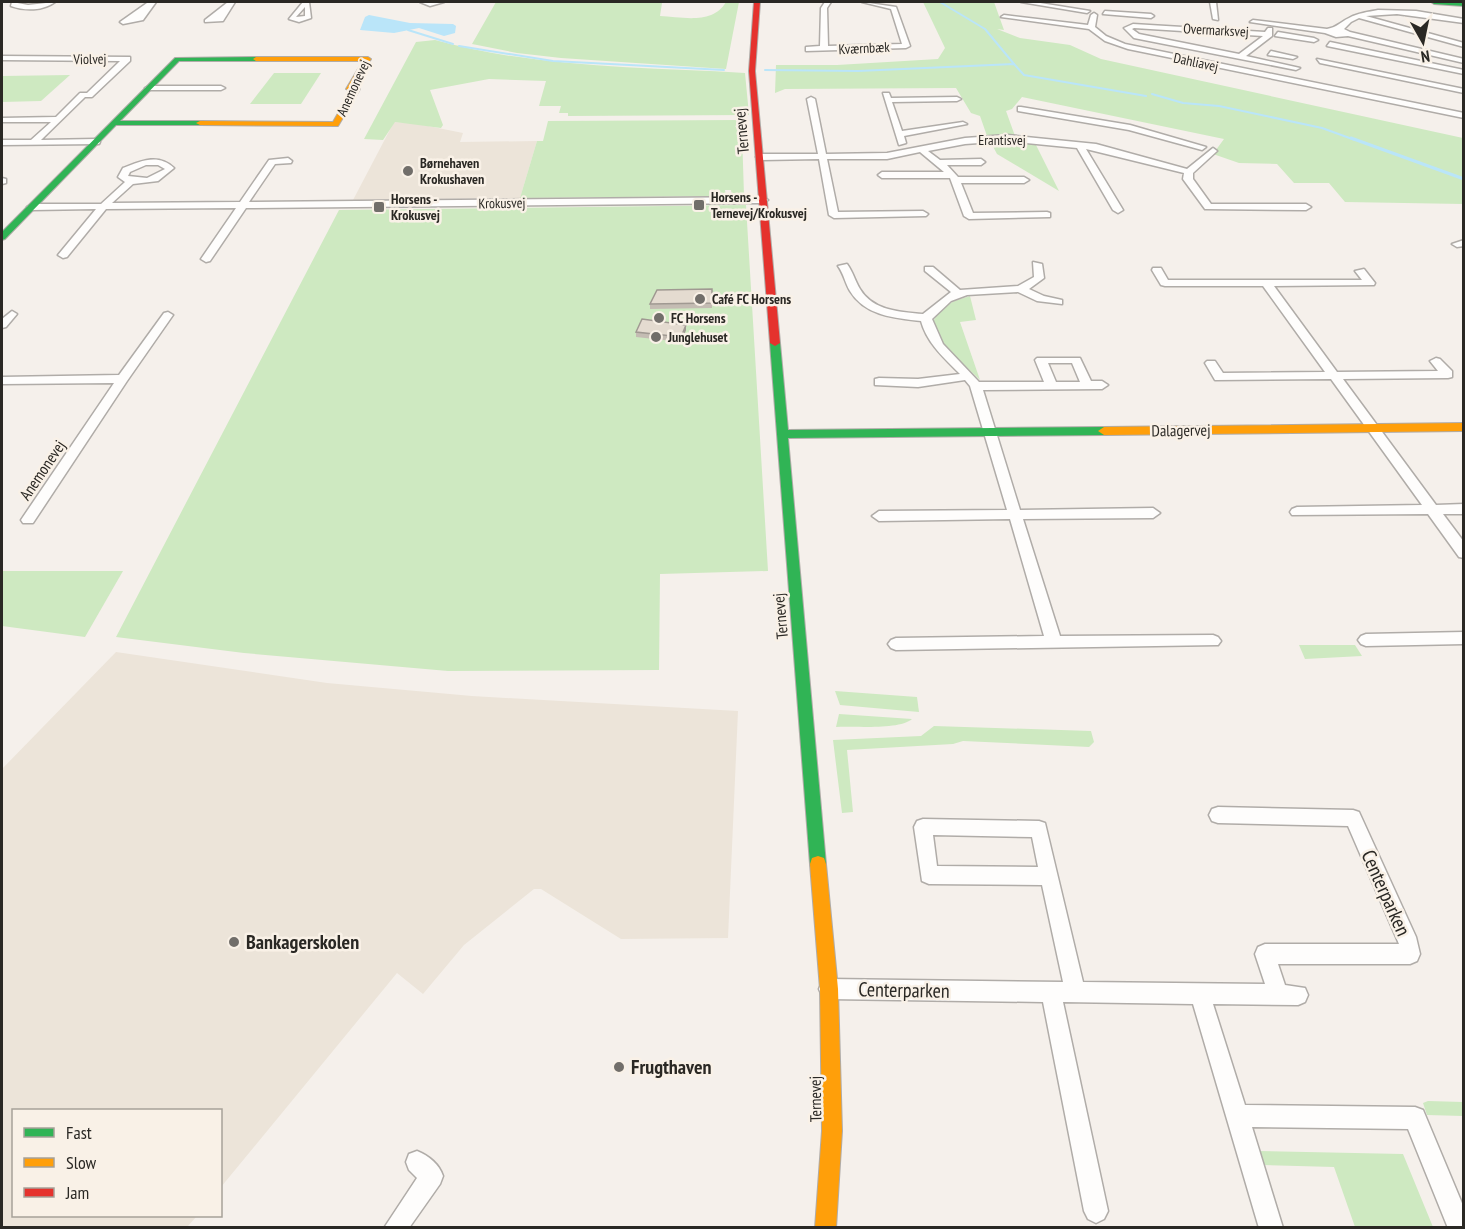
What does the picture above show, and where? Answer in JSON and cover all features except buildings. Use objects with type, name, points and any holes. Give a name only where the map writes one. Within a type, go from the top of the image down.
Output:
[{"type":"main road","name":"Ternevej","points":[[757,2],[752,45],[752,71],[829,989],[832,1131],[825,1227]]},
{"type":"main road","points":[[1434,2],[1464,4]]},
{"type":"main road","name":"Anemonevej","points":[[2,237],[177,59],[368,59],[350,89],[356,89],[335,124],[115,123]]},
{"type":"main road","name":"Dalagervej","points":[[782,434],[1464,427]]},
{"type":"street","points":[[15,2],[13,5],[20,7],[45,5],[52,2]]},
{"type":"street","points":[[423,2],[430,4],[441,2]]},
{"type":"street","name":"Kværnbæk","points":[[824,49],[824,8],[828,2]]},
{"type":"street","name":"Kværnbæk","points":[[809,49],[906,46],[894,8],[865,2]]},
{"type":"street","points":[[1024,2],[1090,13],[1091,27]]},
{"type":"street","name":"Overmarksvej","points":[[1213,2],[1217,19]]},
{"type":"street","name":"Overmarksvej","points":[[1090,13],[1143,12],[1158,16],[1162,27]]},
{"type":"street","points":[[1310,78],[1346,21],[1358,16],[1404,12],[1464,21]]},
{"type":"street","name":"Dahliavej","points":[[1004,16],[1091,27],[1107,40],[1128,47],[1310,78],[1464,116]]},
{"type":"street","points":[[1358,16],[1464,45]]},
{"type":"street","points":[[1288,17],[1290,26]]},
{"type":"street","name":"Overmarksvej","points":[[1247,21],[1338,32]]},
{"type":"street","name":"Overmarksvej","points":[[1268,23],[1269,33]]},
{"type":"street","name":"Overmarksvej","points":[[1296,68],[1137,36],[1127,28],[1131,26],[1162,27],[1269,33],[1314,40]]},
{"type":"street","points":[[1338,32],[1464,61]]},
{"type":"street","name":"Overmarksvej","points":[[1242,57],[1250,46],[1269,33]]},
{"type":"street","points":[[1330,44],[1464,72]]},
{"type":"street","points":[[1271,52],[1293,57]]},
{"type":"street","points":[[1275,64],[1281,55]]},
{"type":"street","name":"Violvej","points":[[2,58],[127,58],[89,95],[82,95],[33,143]]},
{"type":"street","points":[[1320,61],[1464,91]]},
{"type":"street","points":[[149,88],[222,88]]},
{"type":"street","points":[[909,152],[887,97],[957,99]]},
{"type":"street","points":[[812,99],[834,215],[923,214]]},
{"type":"street","name":"Erantisvej","points":[[1021,109],[1103,136],[1189,172]]},
{"type":"street","points":[[2,120],[57,119]]},
{"type":"street","name":"Erantisvej","points":[[900,134],[963,124]]},
{"type":"street","name":"Erantisvej","points":[[760,157],[887,156],[985,139],[1083,145],[1103,136],[1202,147]]},
{"type":"street","points":[[2,143],[96,142]]},
{"type":"street","points":[[1083,145],[1081,149],[1118,210]]},
{"type":"street","points":[[922,150],[940,163],[954,178],[969,216],[1047,215]]},
{"type":"street","points":[[1213,151],[1189,172],[1190,182],[1209,207],[1306,207]]},
{"type":"street","points":[[206,259],[272,162],[288,161]]},
{"type":"street","name":"Erantisvej","points":[[940,163],[981,162]]},
{"type":"street","points":[[882,175],[1024,180]]},
{"type":"street","points":[[63,255],[104,206],[131,181]]},
{"type":"street","name":"Krokusvej","points":[[32,207],[763,200]]},
{"type":"street","points":[[926,318],[939,305],[958,294],[1021,289],[1039,278],[1037,264]]},
{"type":"street","points":[[843,266],[850,274],[854,288],[867,304],[894,314],[926,318]]},
{"type":"street","points":[[929,269],[958,294]]},
{"type":"street","points":[[1157,270],[1165,284],[1370,283],[1360,271]]},
{"type":"street","points":[[1267,284],[1464,553]]},
{"type":"street","points":[[1021,289],[1041,299],[1058,302]]},
{"type":"street","points":[[2,325],[12,314]]},
{"type":"street","name":"Anemonevej","points":[[28,520],[122,379],[168,315]]},
{"type":"street","points":[[926,318],[933,340],[972,381],[990,432],[1054,643]]},
{"type":"street","points":[[1051,386],[1041,360],[1076,360],[1087,385]]},
{"type":"street","points":[[1211,363],[1219,377],[1448,374],[1436,361]]},
{"type":"street","points":[[2,380],[122,379]]},
{"type":"street","points":[[879,382],[972,381],[1051,386],[1102,385]]},
{"type":"street","points":[[1296,512],[1464,509]]},
{"type":"street","points":[[879,516],[1154,513]]},
{"type":"street","points":[[1366,640],[1464,639]]},
{"type":"street","points":[[896,644],[1213,641]]},
{"type":"street","name":"Centerparken","points":[[1218,815],[1353,818],[1408,944],[1410,954],[1266,954],[1278,994]]},
{"type":"street","points":[[1049,876],[929,875],[923,827],[1039,828],[1075,992]]},
{"type":"street","name":"Centerparken","points":[[829,989],[1298,995]]},
{"type":"street","points":[[1051,992],[1096,1211]]},
{"type":"street","points":[[1200,993],[1271,1227]]},
{"type":"street","points":[[1237,1116],[1415,1118],[1460,1227]]},
{"type":"street","points":[[395,1227],[432,1176],[417,1162]]},
{"type":"shaded area","points":[[394,122],[413,123],[463,133],[460,142],[537,141],[520,198],[353,200]]},
{"type":"shaded area","name":"Bankagerskolen","points":[[116,652],[327,683],[472,696],[738,711],[728,938],[621,939],[541,889],[534,889],[464,945],[423,994],[397,973],[222,1186],[222,1109],[12,1109],[12,1217],[196,1217],[187,1227],[2,1227],[2,769]]},
{"type":"green space","points":[[496,2],[659,2],[662,3],[660,16],[696,18],[713,14],[726,2],[739,2],[726,69],[561,58],[517,53],[472,44]]},
{"type":"green space","points":[[923,2],[994,2],[1004,30],[997,29],[1020,38],[1070,45],[1101,59],[1463,138],[1463,204],[1345,202],[1329,183],[1294,183],[1277,164],[1239,163],[1213,154],[1224,139],[1022,97],[1012,109],[1006,111],[1015,136],[987,136],[980,116],[971,113],[956,88],[785,89],[775,93],[776,65],[837,65],[938,59],[945,48]]},
{"type":"green space","points":[[435,40],[473,49],[550,61],[745,73],[749,115],[568,116],[568,113],[559,113],[561,106],[539,106],[546,81],[489,79],[430,90],[443,125],[441,128],[395,122],[383,140],[364,139],[416,42]]},
{"type":"green space","points":[[274,73],[321,73],[301,104],[250,104]]},
{"type":"green space","points":[[70,75],[41,101],[2,102],[2,76]]},
{"type":"green space","points":[[739,120],[742,123],[735,126],[742,133],[744,195],[732,196],[731,190],[725,190],[726,196],[520,198],[537,141],[543,141],[548,121]]},
{"type":"green space","points":[[990,141],[1035,143],[1059,191],[997,154]]},
{"type":"green space","points":[[746,205],[768,571],[660,574],[659,670],[448,671],[244,653],[116,637],[339,210]]},
{"type":"green space","points":[[970,296],[976,320],[960,322],[980,380],[937,339],[932,324],[947,305]]},
{"type":"green space","points":[[2,571],[123,571],[85,637],[2,626]]},
{"type":"green space","points":[[1299,645],[1355,645],[1362,656],[1305,659]]},
{"type":"green space","points":[[835,691],[917,697],[919,712],[840,705]]},
{"type":"green space","points":[[839,714],[912,719],[898,725],[836,727]]},
{"type":"green space","points":[[934,726],[1091,731],[1094,742],[1089,747],[963,741],[953,744],[847,750],[853,812],[842,813],[833,740],[921,736]]},
{"type":"green space","points":[[1428,1101],[1463,1102],[1463,1116],[1427,1115],[1423,1103]]},
{"type":"green space","points":[[1258,1151],[1403,1154],[1433,1227],[1355,1227],[1334,1167],[1263,1165]]},
{"type":"water","points":[[369,15],[410,23],[453,24],[456,26],[455,33],[444,36],[419,28],[394,33],[360,30],[365,17]]},
{"type":"waterway","points":[[940,2],[985,29],[1014,64]]},
{"type":"waterway","points":[[408,30],[453,44]]},
{"type":"waterway","points":[[459,46],[553,61],[724,70]]},
{"type":"waterway","points":[[765,70],[858,71],[1014,64]]},
{"type":"waterway","points":[[1014,64],[1024,75],[1146,96]]},
{"type":"waterway","points":[[1152,94],[1183,103],[1219,106],[1322,128],[1355,140]]},
{"type":"waterway","points":[[1351,138],[1464,179]]},
{"type":"traffic: fast","points":[[1434,2],[1464,4]]},
{"type":"traffic: fast","points":[[2,237],[177,59],[256,59]]},
{"type":"traffic: fast","points":[[115,123],[200,123]]},
{"type":"traffic: fast","points":[[775,343],[818,864]]},
{"type":"traffic: fast","points":[[782,434],[1104,431]]},
{"type":"traffic: slow","points":[[200,123],[335,124],[356,89],[350,89],[368,59],[256,59]]},
{"type":"traffic: slow","points":[[1104,431],[1464,427]]},
{"type":"traffic: slow","points":[[818,864],[829,989],[832,1131],[825,1228]]},
{"type":"traffic: jam","points":[[757,2],[752,71],[775,343]]},
{"type":"place","name":"Børnehaven Krokushaven","points":[[408,171]]},
{"type":"place","name":"Horsens - Ternevej/Krokusvej","points":[[699,205]]},
{"type":"place","name":"Horsens - Krokusvej","points":[[379,207]]},
{"type":"place","name":"Café FC Horsens","points":[[700,299]]},
{"type":"place","name":"FC Horsens","points":[[659,318]]},
{"type":"place","name":"Junglehuset","points":[[656,337]]},
{"type":"place","name":"Bankagerskolen","points":[[234,942]]},
{"type":"place","name":"Frugthaven","points":[[619,1067]]}]
